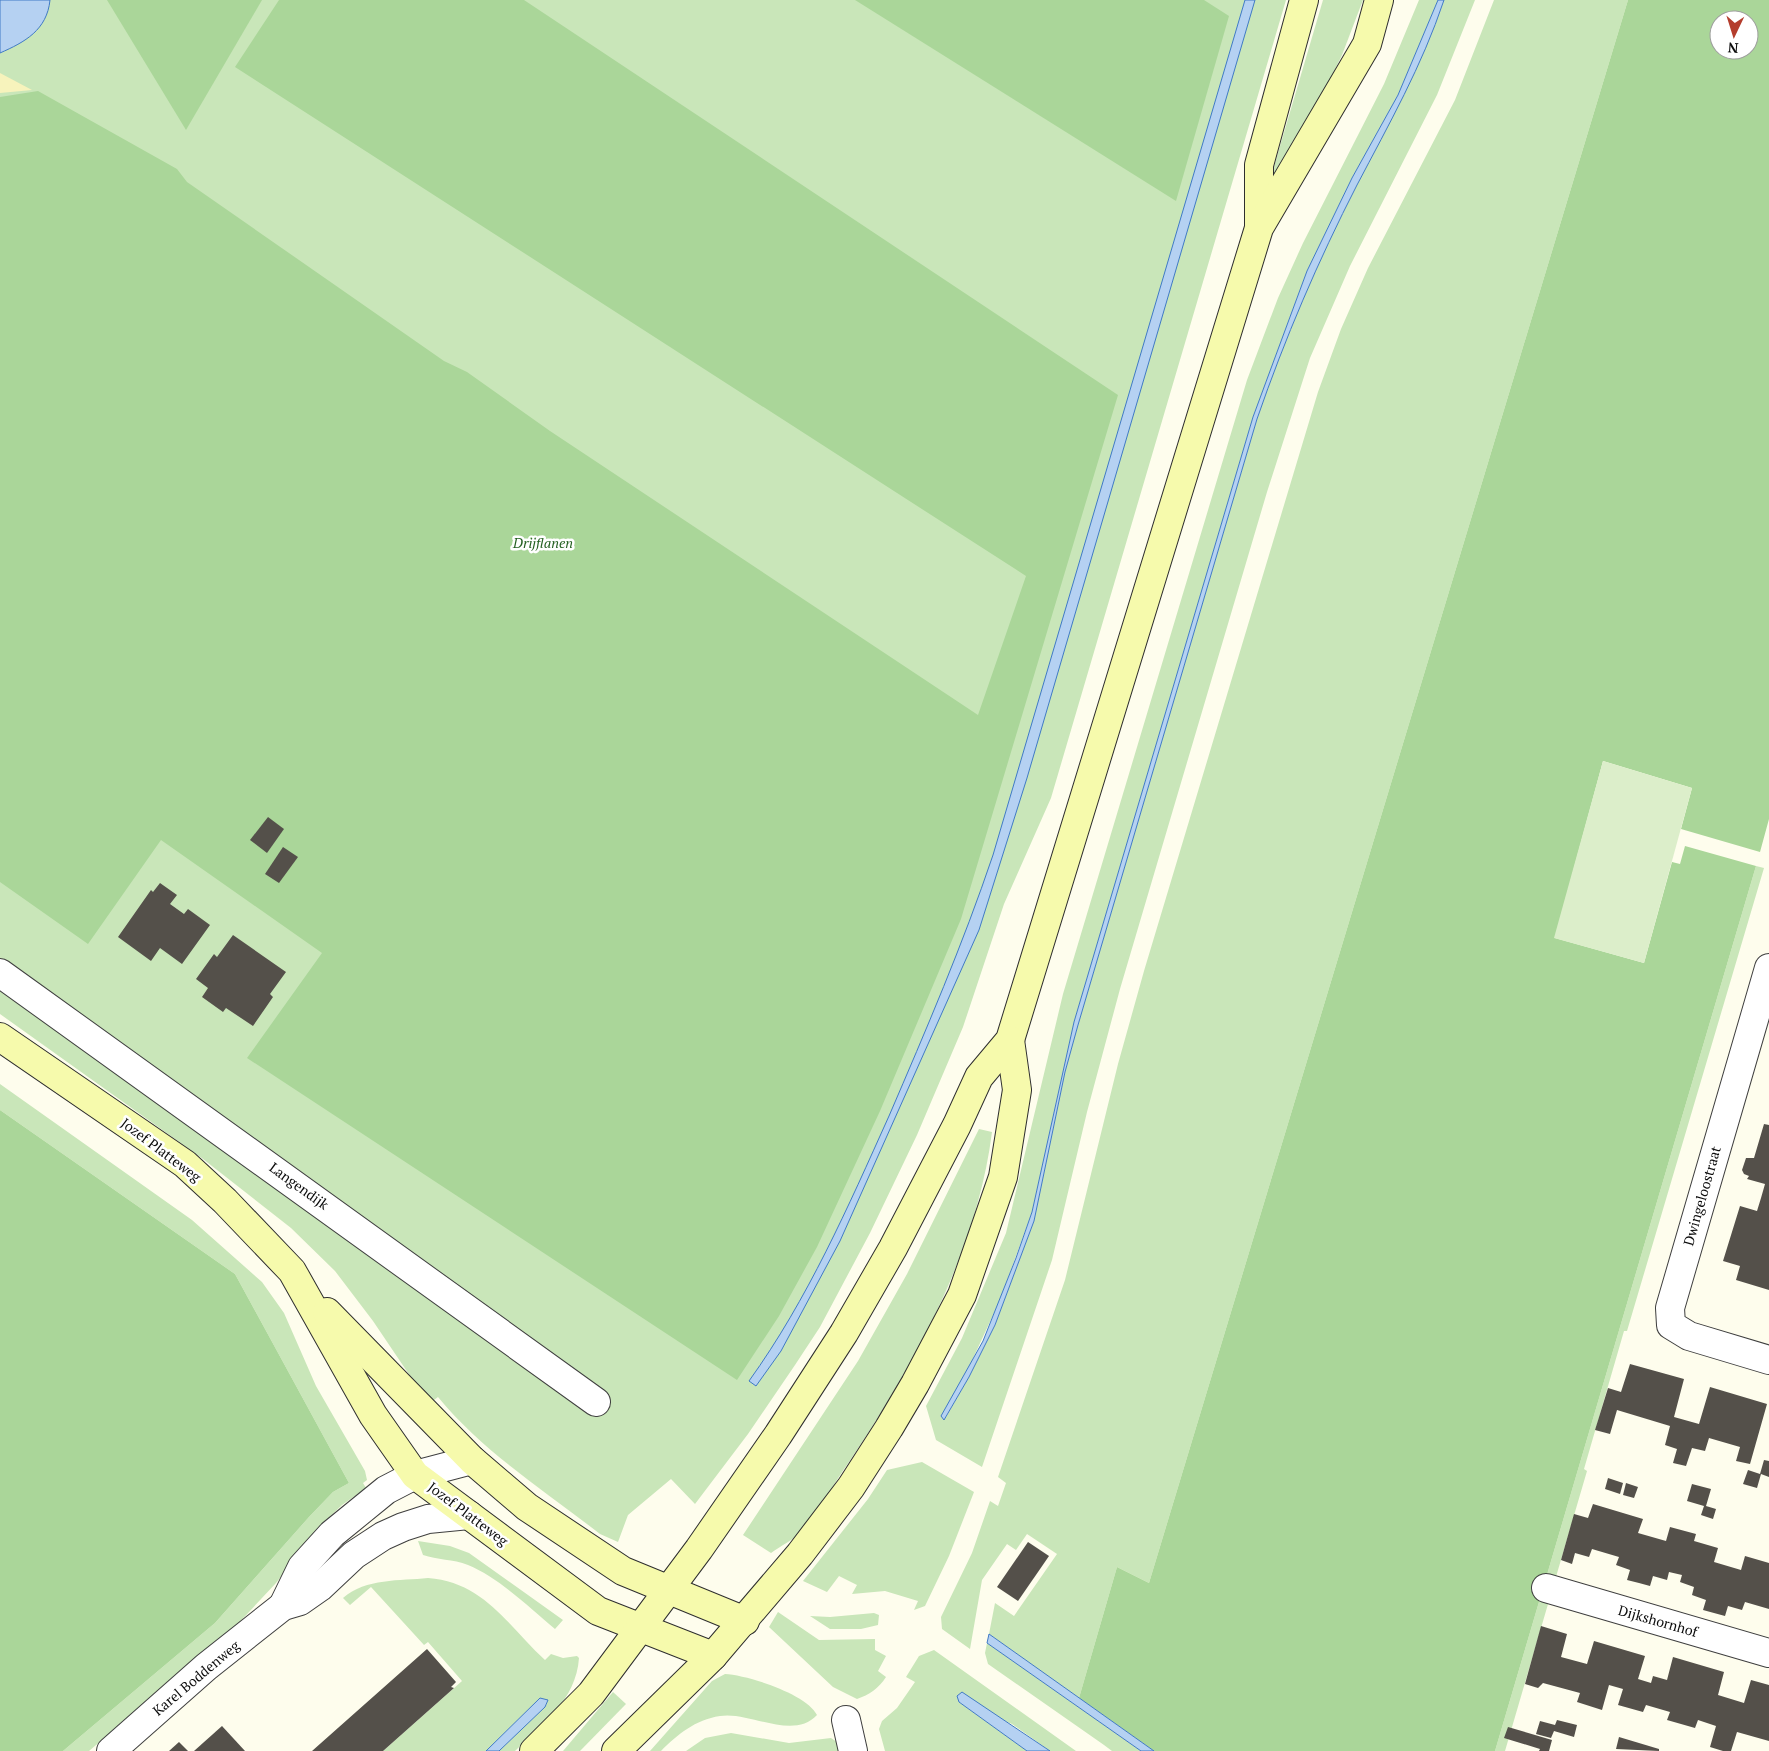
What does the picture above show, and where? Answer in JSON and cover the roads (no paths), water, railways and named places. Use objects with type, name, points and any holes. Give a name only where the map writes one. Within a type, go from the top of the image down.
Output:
[{"type":"main road","points":[[1259,228],[1259,165],[1304,0]]},
{"type":"main road","points":[[534,1751],[591,1694],[778,1435],[844,1333],[893,1248],[957,1125],[979,1077],[1010,1040],[1259,228],[1367,44],[1379,0]]},
{"type":"main road","name":"Jozef Platteweg","points":[[0,1037],[185,1164],[225,1201],[292,1271],[373,1414],[415,1475],[598,1610],[713,1656]]},
{"type":"main road","points":[[616,1751],[713,1656],[744,1621],[851,1487],[907,1398],[962,1294],[1003,1177],[1017,1090],[1010,1040]]},
{"type":"main road","name":"Jozef Platteweg","points":[[302,1286],[472,1460],[527,1507],[623,1571],[744,1621]]},
{"type":"street","name":"Dwingeloostraat","points":[[1769,968],[1670,1308],[1671,1325],[1689,1336],[1769,1360]]},
{"type":"street","name":"Langendijk","points":[[0,973],[596,1402]]},
{"type":"street","name":"Karel Boddenweg","points":[[283,1606],[302,1568],[332,1534],[386,1490],[415,1475],[472,1460]]},
{"type":"street","name":"Karel Boddenweg","points":[[111,1751],[206,1667],[283,1606],[300,1601],[320,1587],[354,1555],[383,1536],[428,1519],[469,1515]]},
{"type":"street","name":"Dijkshornhof","points":[[1546,1588],[1769,1653]]},
{"type":"street","points":[[846,1720],[853,1751]]},
{"type":"water","points":[[0,0],[50,0],[44,19],[33,34],[0,53]]},
{"type":"water","points":[[1245,0],[1255,0],[1027,778],[979,930],[840,1241],[781,1351],[756,1386],[749,1381],[790,1318],[826,1252],[874,1150],[944,987],[993,855]]},
{"type":"water","points":[[1438,0],[1444,0],[1426,48],[1316,271],[1279,359],[1257,419],[1078,1025],[1065,1072],[1034,1221],[995,1325],[969,1377],[944,1420],[941,1416],[983,1341],[1032,1212],[1074,1022],[1253,417],[1307,271],[1352,178],[1398,95]]},
{"type":"water","points":[[989,1634],[1154,1751],[1141,1751],[987,1643]]},
{"type":"water","points":[[962,1692],[1050,1751],[1027,1751],[959,1702],[957,1696]]},
{"type":"water","points":[[540,1698],[548,1700],[545,1707],[499,1751],[486,1751]]},
{"type":"park label","name":"Drijflanen","points":[[543,543]]}]
